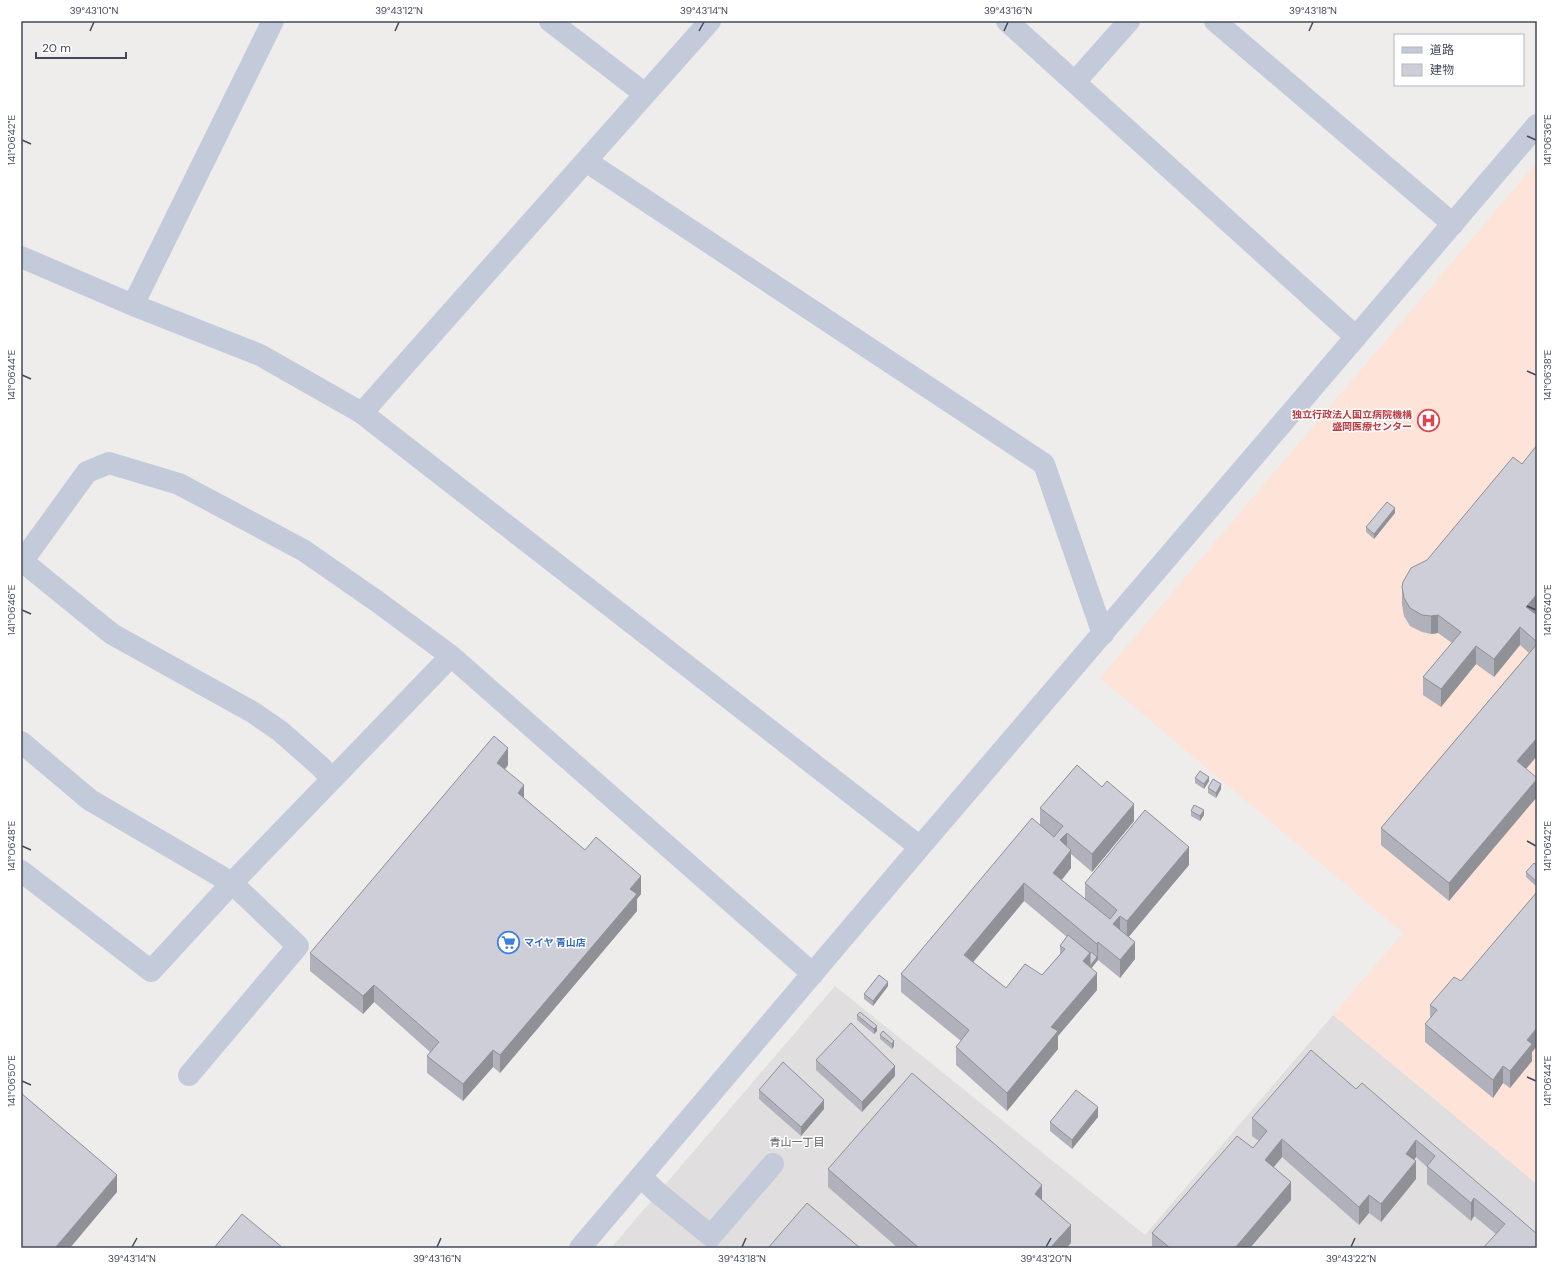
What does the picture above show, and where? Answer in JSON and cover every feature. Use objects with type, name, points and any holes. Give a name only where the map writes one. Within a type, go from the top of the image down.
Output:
[{"type":"street","points":[[133,305],[273,21]]},
{"type":"street","points":[[550,21],[645,94]]},
{"type":"street","points":[[362,413],[710,21]]},
{"type":"street","points":[[1007,21],[1356,337]]},
{"type":"street","points":[[1075,82],[1129,21]]},
{"type":"street","points":[[1215,21],[1453,224]]},
{"type":"street","points":[[580,1248],[920,847],[1537,125]]},
{"type":"street","points":[[586,161],[1044,464],[1103,634]]},
{"type":"street","points":[[21,257],[133,305],[260,354],[362,413],[920,847]]},
{"type":"street","points":[[332,779],[321,767],[280,731],[254,713],[112,634],[22,562],[87,472],[108,463],[179,484],[303,550],[378,602],[451,656],[813,974]]},
{"type":"street","points":[[21,871],[151,971],[232,883],[451,656]]},
{"type":"street","points":[[21,742],[90,800],[232,883],[298,946],[189,1075]]},
{"type":"street","points":[[641,1177],[706,1242],[773,1164]]},
{"type":"shaded area","name":"独立行政法人国立病院機構 盛岡医療センター","points":[[1537,162],[1537,1184],[1333,1015],[1403,933],[1100,678]]},
{"type":"shaded area","points":[[835,986],[1145,1235],[1333,1015],[1537,1184],[1537,1248],[611,1248]]},
{"type":"building","points":[[1537,445],[1537,594],[1526,607],[1537,615],[1537,642],[1520,627],[1494,659],[1476,646],[1441,689],[1423,677],[1461,632],[1438,615],[1422,615],[1410,608],[1404,598],[1402,587],[1403,582],[1411,568],[1427,560],[1513,457],[1522,464]]},
{"type":"building","points":[[1387,502],[1395,508],[1374,534],[1366,527]]},
{"type":"building","points":[[1537,644],[1537,738],[1517,761],[1537,779],[1449,883],[1381,828]]},
{"type":"building","points":[[494,736],[508,748],[497,763],[524,785],[518,793],[585,850],[596,837],[641,876],[630,889],[637,894],[500,1055],[493,1050],[463,1084],[427,1056],[439,1042],[374,985],[363,996],[310,953]]},
{"type":"building","points":[[1077,765],[1102,787],[1107,781],[1134,804],[1092,854],[1067,833],[1060,840],[1071,850],[1053,873],[1110,919],[1117,910],[1085,883],[1145,810],[1189,847],[1127,921],[1120,916],[1113,924],[1135,942],[1120,960],[1098,942],[1097,944],[1024,883],[964,955],[1006,988],[1025,964],[1042,975],[1065,949],[1060,946],[1068,935],[1090,953],[1083,961],[1097,973],[1051,1027],[1058,1031],[1007,1093],[956,1047],[969,1030],[901,974],[1032,818],[1054,837],[1063,826],[1040,808]]},
{"type":"building","points":[[1200,771],[1209,777],[1204,784],[1195,778]]},
{"type":"building","points":[[1213,779],[1221,784],[1216,793],[1208,788]]},
{"type":"building","points":[[1194,805],[1204,810],[1200,816],[1191,811]]},
{"type":"building","points":[[1534,863],[1537,866],[1537,882],[1526,872]]},
{"type":"building","points":[[1537,892],[1537,1028],[1527,1040],[1532,1044],[1510,1071],[1503,1066],[1493,1080],[1425,1024],[1437,1010],[1430,1005],[1454,977],[1461,981]]},
{"type":"building","points":[[1091,952],[1097,957],[1090,966],[1090,954]]},
{"type":"building","points":[[879,975],[888,982],[873,1001],[864,994]]},
{"type":"building","points":[[860,1012],[877,1026],[874,1029],[857,1015]]},
{"type":"building","points":[[851,1023],[895,1066],[862,1102],[816,1060]]},
{"type":"building","points":[[883,1031],[894,1041],[892,1044],[880,1035]]},
{"type":"building","points":[[1311,1050],[1356,1089],[1362,1083],[1537,1234],[1537,1248],[1483,1248],[1505,1224],[1474,1198],[1471,1203],[1427,1166],[1435,1156],[1416,1140],[1406,1154],[1416,1161],[1381,1204],[1369,1195],[1359,1207],[1282,1139],[1265,1160],[1291,1182],[1235,1248],[1170,1248],[1152,1233],[1237,1136],[1253,1148],[1267,1131],[1252,1118]]},
{"type":"building","points":[[783,1062],[824,1100],[801,1127],[759,1090]]},
{"type":"building","points":[[912,1073],[1042,1185],[1035,1194],[1071,1225],[1050,1248],[919,1248],[828,1169]]},
{"type":"building","points":[[1076,1090],[1098,1107],[1072,1140],[1050,1122]]},
{"type":"building","points":[[21,1093],[117,1175],[55,1248],[21,1248]]},
{"type":"building","points":[[807,1203],[860,1248],[768,1248]]},
{"type":"building","points":[[242,1214],[283,1248],[214,1248]]},
{"type":"place","name":"独立行政法人国立病院機構 盛岡医療センター","points":[[1428,420]]},
{"type":"place","name":"マイヤ 青山店","points":[[508,942]]},
{"type":"district","name":"青山一丁目","points":[[797,1142]]}]
